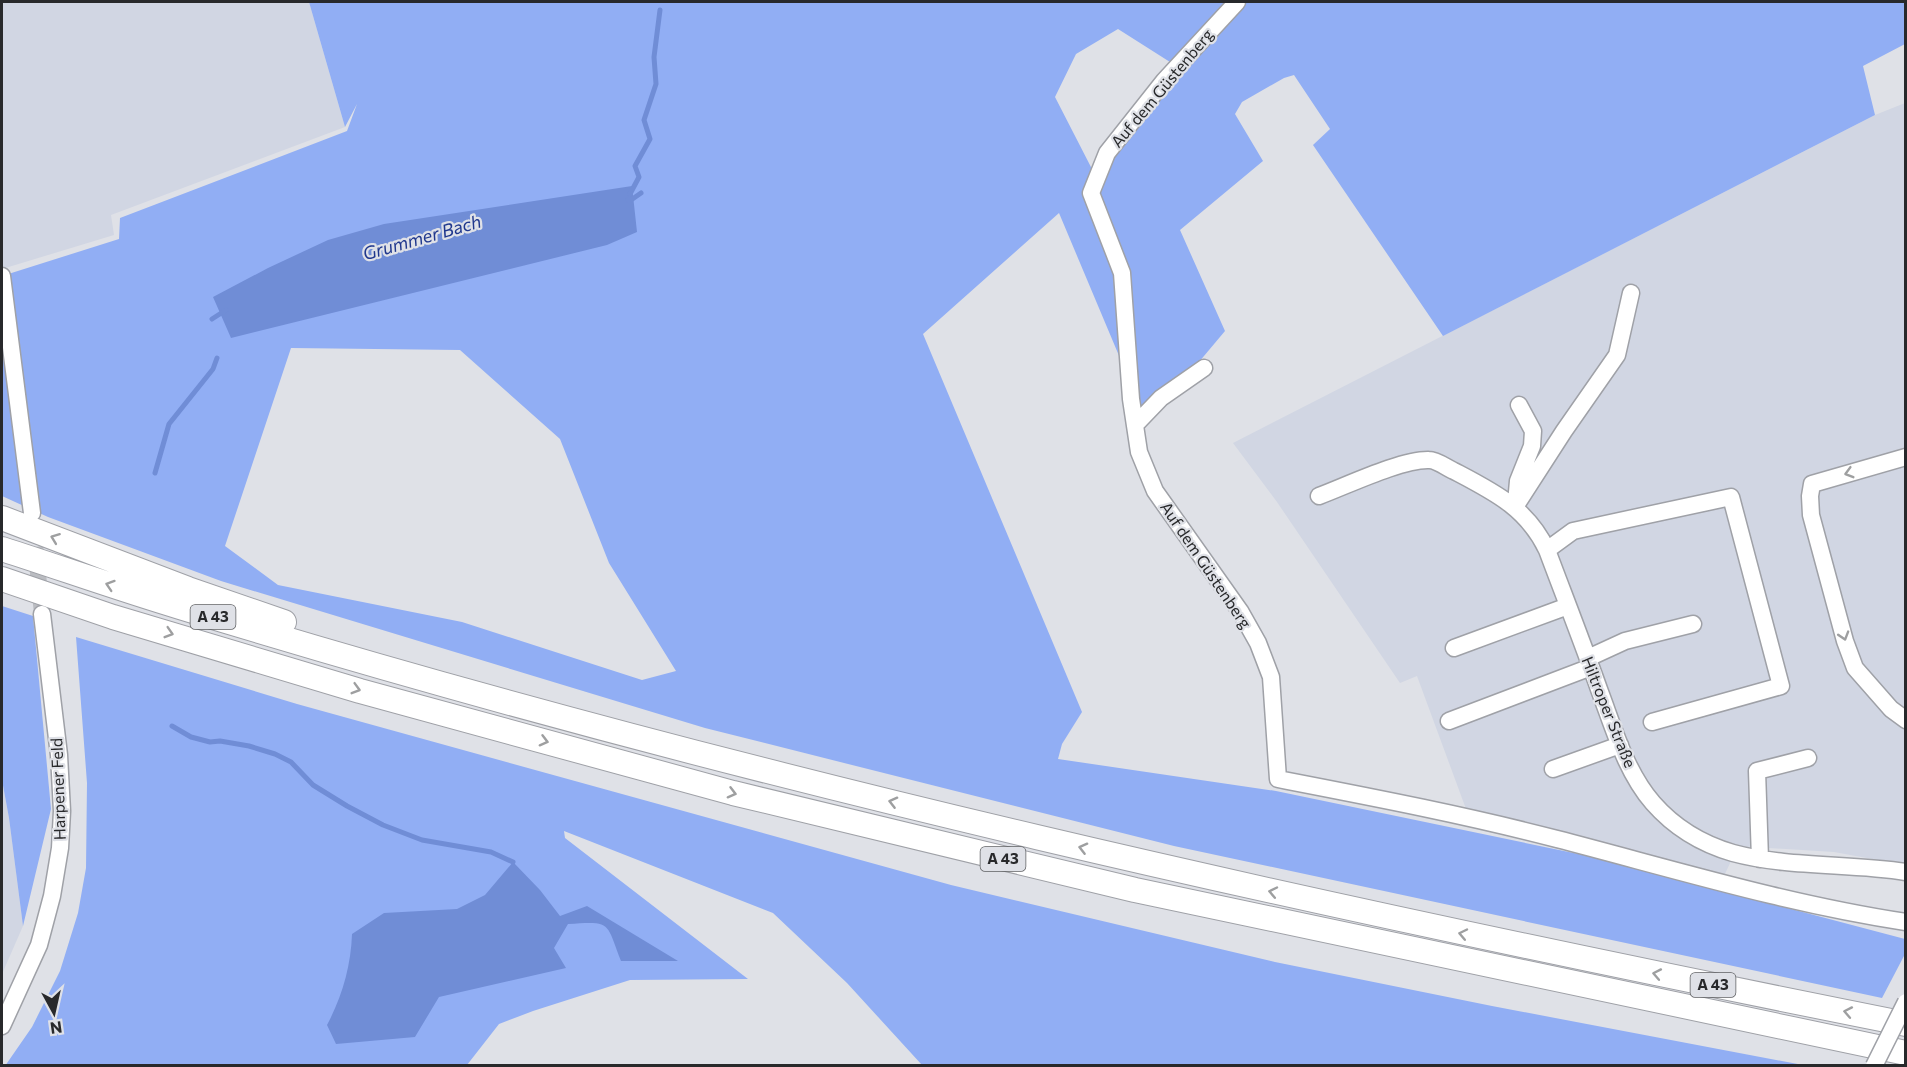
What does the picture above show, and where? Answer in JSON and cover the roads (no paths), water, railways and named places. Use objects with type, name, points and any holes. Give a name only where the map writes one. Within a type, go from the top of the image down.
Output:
[{"type":"highway","points":[[2,518],[189,590],[354,645],[427,680]]},
{"type":"highway","name":"A 43","points":[[2,549],[176,606],[427,680],[779,774],[1141,863],[1532,949],[1905,1024]]},
{"type":"highway","name":"A 43","points":[[2,579],[64,601],[360,691],[733,793],[1135,890],[1905,1053]]},
{"type":"highway","points":[[2,589],[24,597],[64,601]]},
{"type":"street","name":"Auf dem Güstenberg","points":[[1237,2],[1164,81],[1107,153],[1091,193],[1122,273],[1131,399],[1138,452],[1155,491],[1240,611],[1258,643],[1271,677],[1278,779],[1433,809],[1556,839],[1678,873],[1860,915],[1905,922]]},
{"type":"street","points":[[2,276],[32,513]]},
{"type":"street","points":[[1515,507],[1564,430],[1617,355],[1631,292]]},
{"type":"street","points":[[1136,424],[1161,398],[1204,368]]},
{"type":"street","points":[[1515,507],[1518,481],[1532,446],[1533,431],[1520,405]]},
{"type":"street","points":[[1905,457],[1812,484],[1810,496],[1811,515],[1845,641],[1855,668],[1891,709],[1905,720]]},
{"type":"street","name":"Hiltroper Straße","points":[[1319,496],[1404,464],[1430,460],[1493,491],[1515,507],[1539,532],[1620,745],[1642,788],[1665,816],[1683,830],[1708,844],[1760,859],[1905,872]]},
{"type":"street","points":[[1547,550],[1574,531],[1731,497],[1781,686],[1652,722]]},
{"type":"street","points":[[1454,648],[1568,606]]},
{"type":"street","name":"Harpener Feld","points":[[2,1026],[39,945],[52,896],[60,848],[62,812],[58,755],[42,614]]},
{"type":"street","points":[[1449,721],[1589,662],[1625,641],[1692,624]]},
{"type":"street","points":[[1553,770],[1620,745]]},
{"type":"street","points":[[1760,859],[1757,771],[1808,758]]},
{"type":"street","points":[[1874,1065],[1905,1002]]},
{"type":"water","points":[[632,186],[637,232],[607,245],[231,338],[213,297],[328,240],[384,224]]},
{"type":"water","points":[[513,862],[540,890],[560,916],[587,906],[678,961],[621,961],[613,938],[605,927],[593,923],[568,924],[554,948],[566,968],[439,997],[415,1037],[336,1044],[327,1025],[345,981],[352,934],[384,913],[457,909],[485,895]]},
{"type":"waterway","points":[[630,194],[639,177],[635,166],[650,139],[644,120],[656,84],[654,57],[660,10]]},
{"type":"waterway","name":"Grummer Bach","points":[[628,200],[641,193]]},
{"type":"waterway","name":"Grummer Bach","points":[[212,319],[226,310]]},
{"type":"waterway","name":"Grummer Bach","points":[[155,473],[169,424],[213,369],[217,358]]},
{"type":"waterway","name":"Grummer Bach","points":[[172,726],[191,737],[210,742],[220,741],[249,746],[275,754],[291,762],[313,785],[383,825],[422,840],[491,852],[513,862]]},
{"type":"tunnel","points":[[33,523],[42,614]]}]
